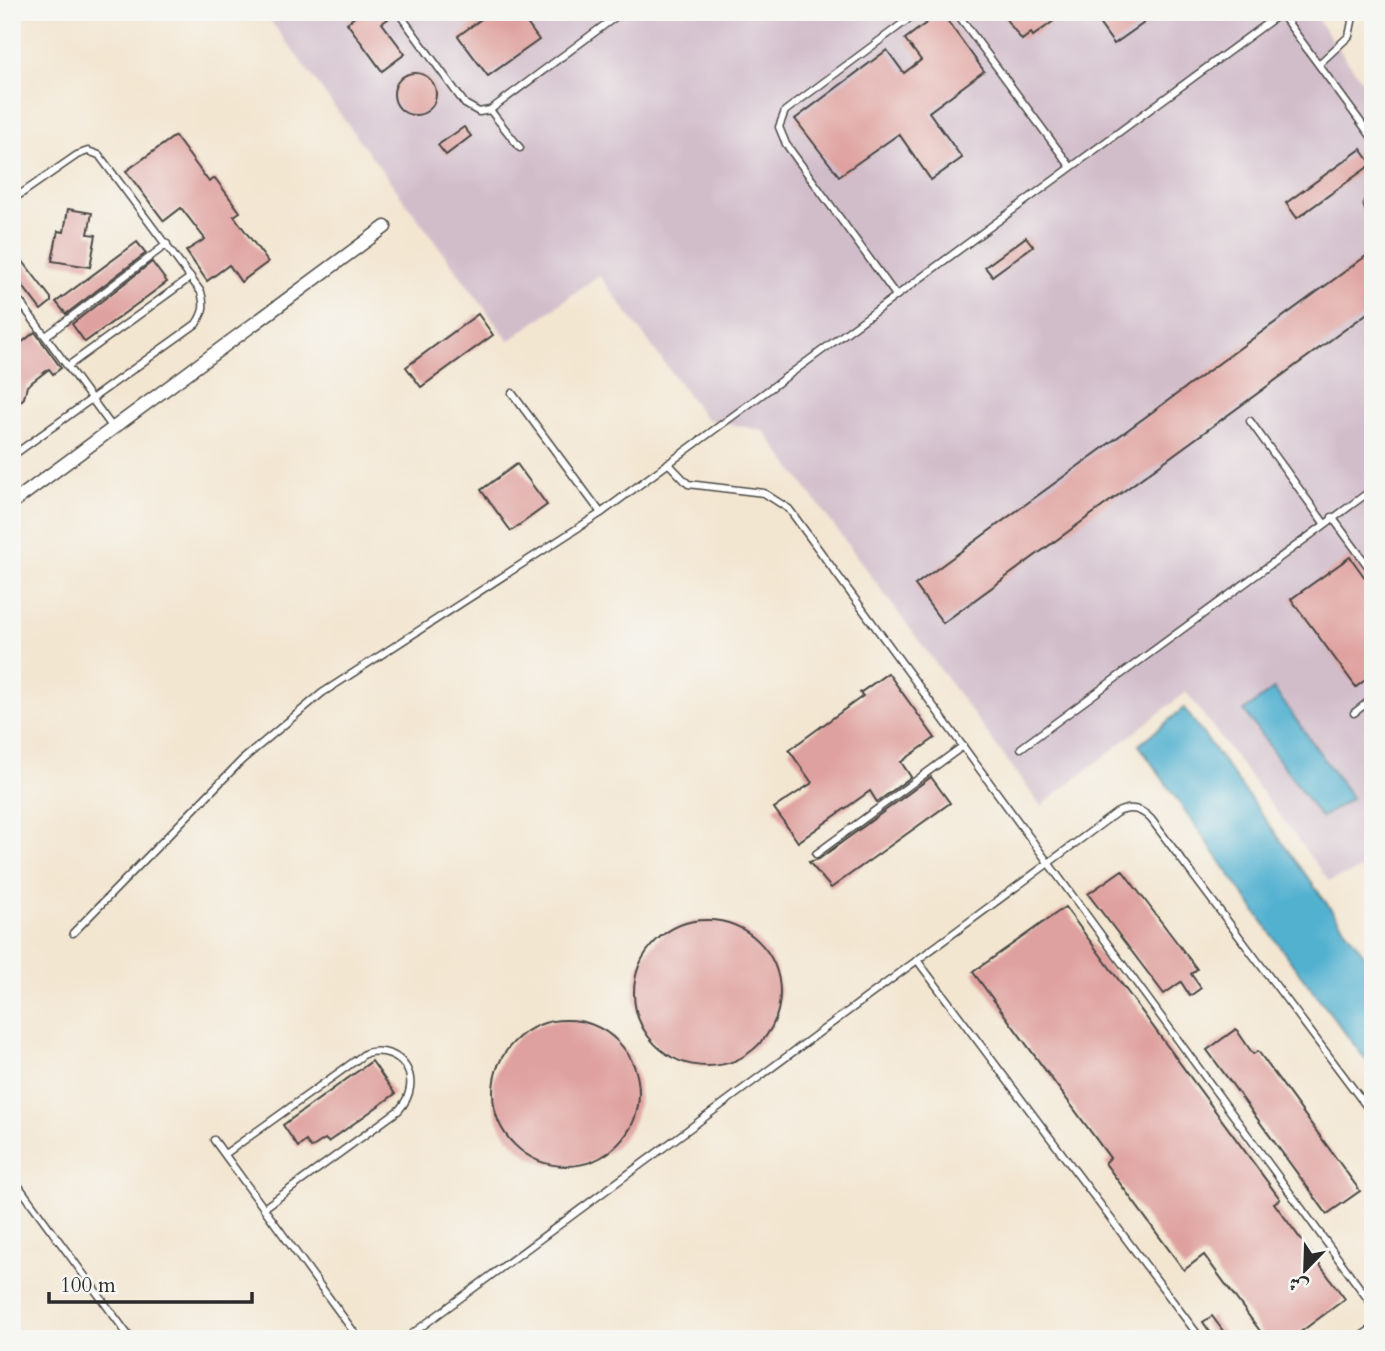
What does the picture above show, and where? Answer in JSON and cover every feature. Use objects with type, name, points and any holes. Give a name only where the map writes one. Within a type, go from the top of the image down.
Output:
[{"type":"street","points":[[12,503],[385,227]]},
{"type":"lane","points":[[397,12],[465,104],[479,112],[490,110],[622,12]]},
{"type":"lane","points":[[895,294],[786,144],[779,127],[785,111],[918,12]]},
{"type":"lane","points":[[956,12],[1070,166]]},
{"type":"lane","points":[[1319,64],[1349,36],[1354,12]]},
{"type":"lane","points":[[73,933],[217,785],[295,715],[350,673],[601,513],[895,294],[1281,13],[1373,139]]},
{"type":"lane","points":[[490,110],[520,148]]},
{"type":"lane","points":[[12,200],[77,155],[88,151],[99,155],[191,277],[201,292],[204,303],[203,313],[196,324],[12,456]]},
{"type":"lane","points":[[1373,184],[1367,205],[1373,221]]},
{"type":"lane","points":[[46,336],[167,244]]},
{"type":"lane","points":[[68,366],[191,277]]},
{"type":"lane","points":[[12,291],[114,429]]},
{"type":"lane","points":[[12,311],[22,304]]},
{"type":"lane","points":[[512,393],[601,513]]},
{"type":"lane","points":[[1250,421],[1324,523]]},
{"type":"lane","points":[[668,463],[688,484],[755,491],[773,497],[789,509],[1373,1306]]},
{"type":"lane","points":[[1021,748],[1373,489]]},
{"type":"lane","points":[[1332,517],[1373,573]]},
{"type":"lane","points":[[1354,713],[1373,698]]},
{"type":"lane","points":[[816,854],[963,746]]},
{"type":"lane","points":[[405,1339],[1122,810],[1135,809],[1147,814],[1373,1115]]},
{"type":"lane","points":[[917,960],[1201,1339]]},
{"type":"lane","points":[[225,1154],[366,1053],[386,1051],[404,1062],[410,1072],[410,1092],[399,1110],[264,1208]]},
{"type":"lane","points":[[214,1140],[359,1339]]},
{"type":"lane","points":[[12,1177],[131,1339]]},
{"type":"lane","points":[[1357,1339],[1373,1328]]},
{"type":"shaded area","points":[[264,12],[1312,12],[1373,96],[1373,865],[1329,881],[1186,692],[1041,806],[764,431],[706,419],[599,275],[509,341]]},
{"type":"water","points":[[1274,689],[1352,798],[1321,818],[1244,711]]},
{"type":"water","points":[[1184,708],[1373,967],[1373,1069],[1288,958],[1139,745]]},
{"type":"building","points":[[361,12],[383,12],[388,19],[382,23],[405,54],[382,71],[347,23]]},
{"type":"building","points":[[491,12],[519,12],[539,40],[488,76],[458,36]]},
{"type":"building","points":[[941,12],[984,71],[929,112],[962,158],[931,180],[899,134],[839,176],[795,119],[887,50],[904,73],[921,60],[905,39]]},
{"type":"building","points":[[1013,12],[1066,12],[1033,36],[1031,33],[1022,40],[1005,18]]},
{"type":"building","points":[[1091,12],[1136,12],[1144,23],[1114,44]]},
{"type":"building","points":[[415,73],[430,79],[436,94],[430,109],[415,115],[400,109],[394,94],[400,79]]},
{"type":"building","points":[[464,127],[471,136],[446,155],[438,145]]},
{"type":"building","points":[[175,136],[209,182],[215,178],[240,212],[234,216],[268,262],[241,282],[229,265],[207,281],[186,251],[205,239],[181,208],[164,221],[126,171]]},
{"type":"building","points":[[1361,149],[1372,164],[1297,218],[1286,203]]},
{"type":"building","points":[[68,209],[92,213],[88,234],[96,235],[90,267],[52,261],[58,231],[64,232]]},
{"type":"building","points":[[1026,237],[1033,246],[992,276],[985,267]]},
{"type":"building","points":[[137,242],[146,253],[66,314],[56,302]]},
{"type":"building","points":[[12,247],[51,298],[51,302],[41,310],[12,272]]},
{"type":"building","points":[[1373,251],[1373,309],[943,623],[915,585]]},
{"type":"building","points":[[152,262],[167,282],[85,342],[72,324]]},
{"type":"building","points":[[478,314],[493,335],[421,387],[406,367]]},
{"type":"building","points":[[12,330],[21,343],[35,332],[61,368],[53,374],[49,369],[27,386],[24,398],[12,410]]},
{"type":"building","points":[[517,464],[547,505],[511,531],[481,490]]},
{"type":"building","points":[[1350,557],[1373,589],[1373,674],[1356,687],[1291,599]]},
{"type":"building","points":[[888,673],[935,738],[901,762],[911,777],[877,802],[870,791],[798,842],[774,808],[812,783],[789,750],[863,696],[860,693]]},
{"type":"building","points":[[931,777],[950,803],[831,888],[809,862],[819,859]]},
{"type":"building","points":[[1122,870],[1197,969],[1191,974],[1201,988],[1190,996],[1181,982],[1164,994],[1088,894]]},
{"type":"building","points":[[1065,907],[1280,1199],[1274,1203],[1345,1299],[1291,1339],[1266,1339],[1204,1255],[1184,1270],[1105,1163],[1110,1158],[973,972]]},
{"type":"building","points":[[707,920],[735,925],[759,941],[775,965],[780,993],[775,1021],[759,1045],[735,1061],[707,1066],[679,1061],[655,1045],[639,1021],[634,993],[639,965],[655,941],[679,925]]},
{"type":"building","points":[[566,1020],[594,1026],[617,1042],[633,1065],[639,1093],[633,1121],[617,1144],[594,1160],[566,1166],[538,1160],[515,1144],[499,1121],[493,1093],[499,1065],[515,1042],[538,1026]]},
{"type":"building","points":[[1236,1029],[1253,1054],[1258,1051],[1360,1191],[1327,1214],[1207,1050]]},
{"type":"building","points":[[372,1061],[395,1094],[328,1142],[325,1139],[311,1148],[306,1141],[298,1147],[283,1125]]},
{"type":"building","points":[[1212,1316],[1229,1339],[1215,1339],[1203,1322]]}]
